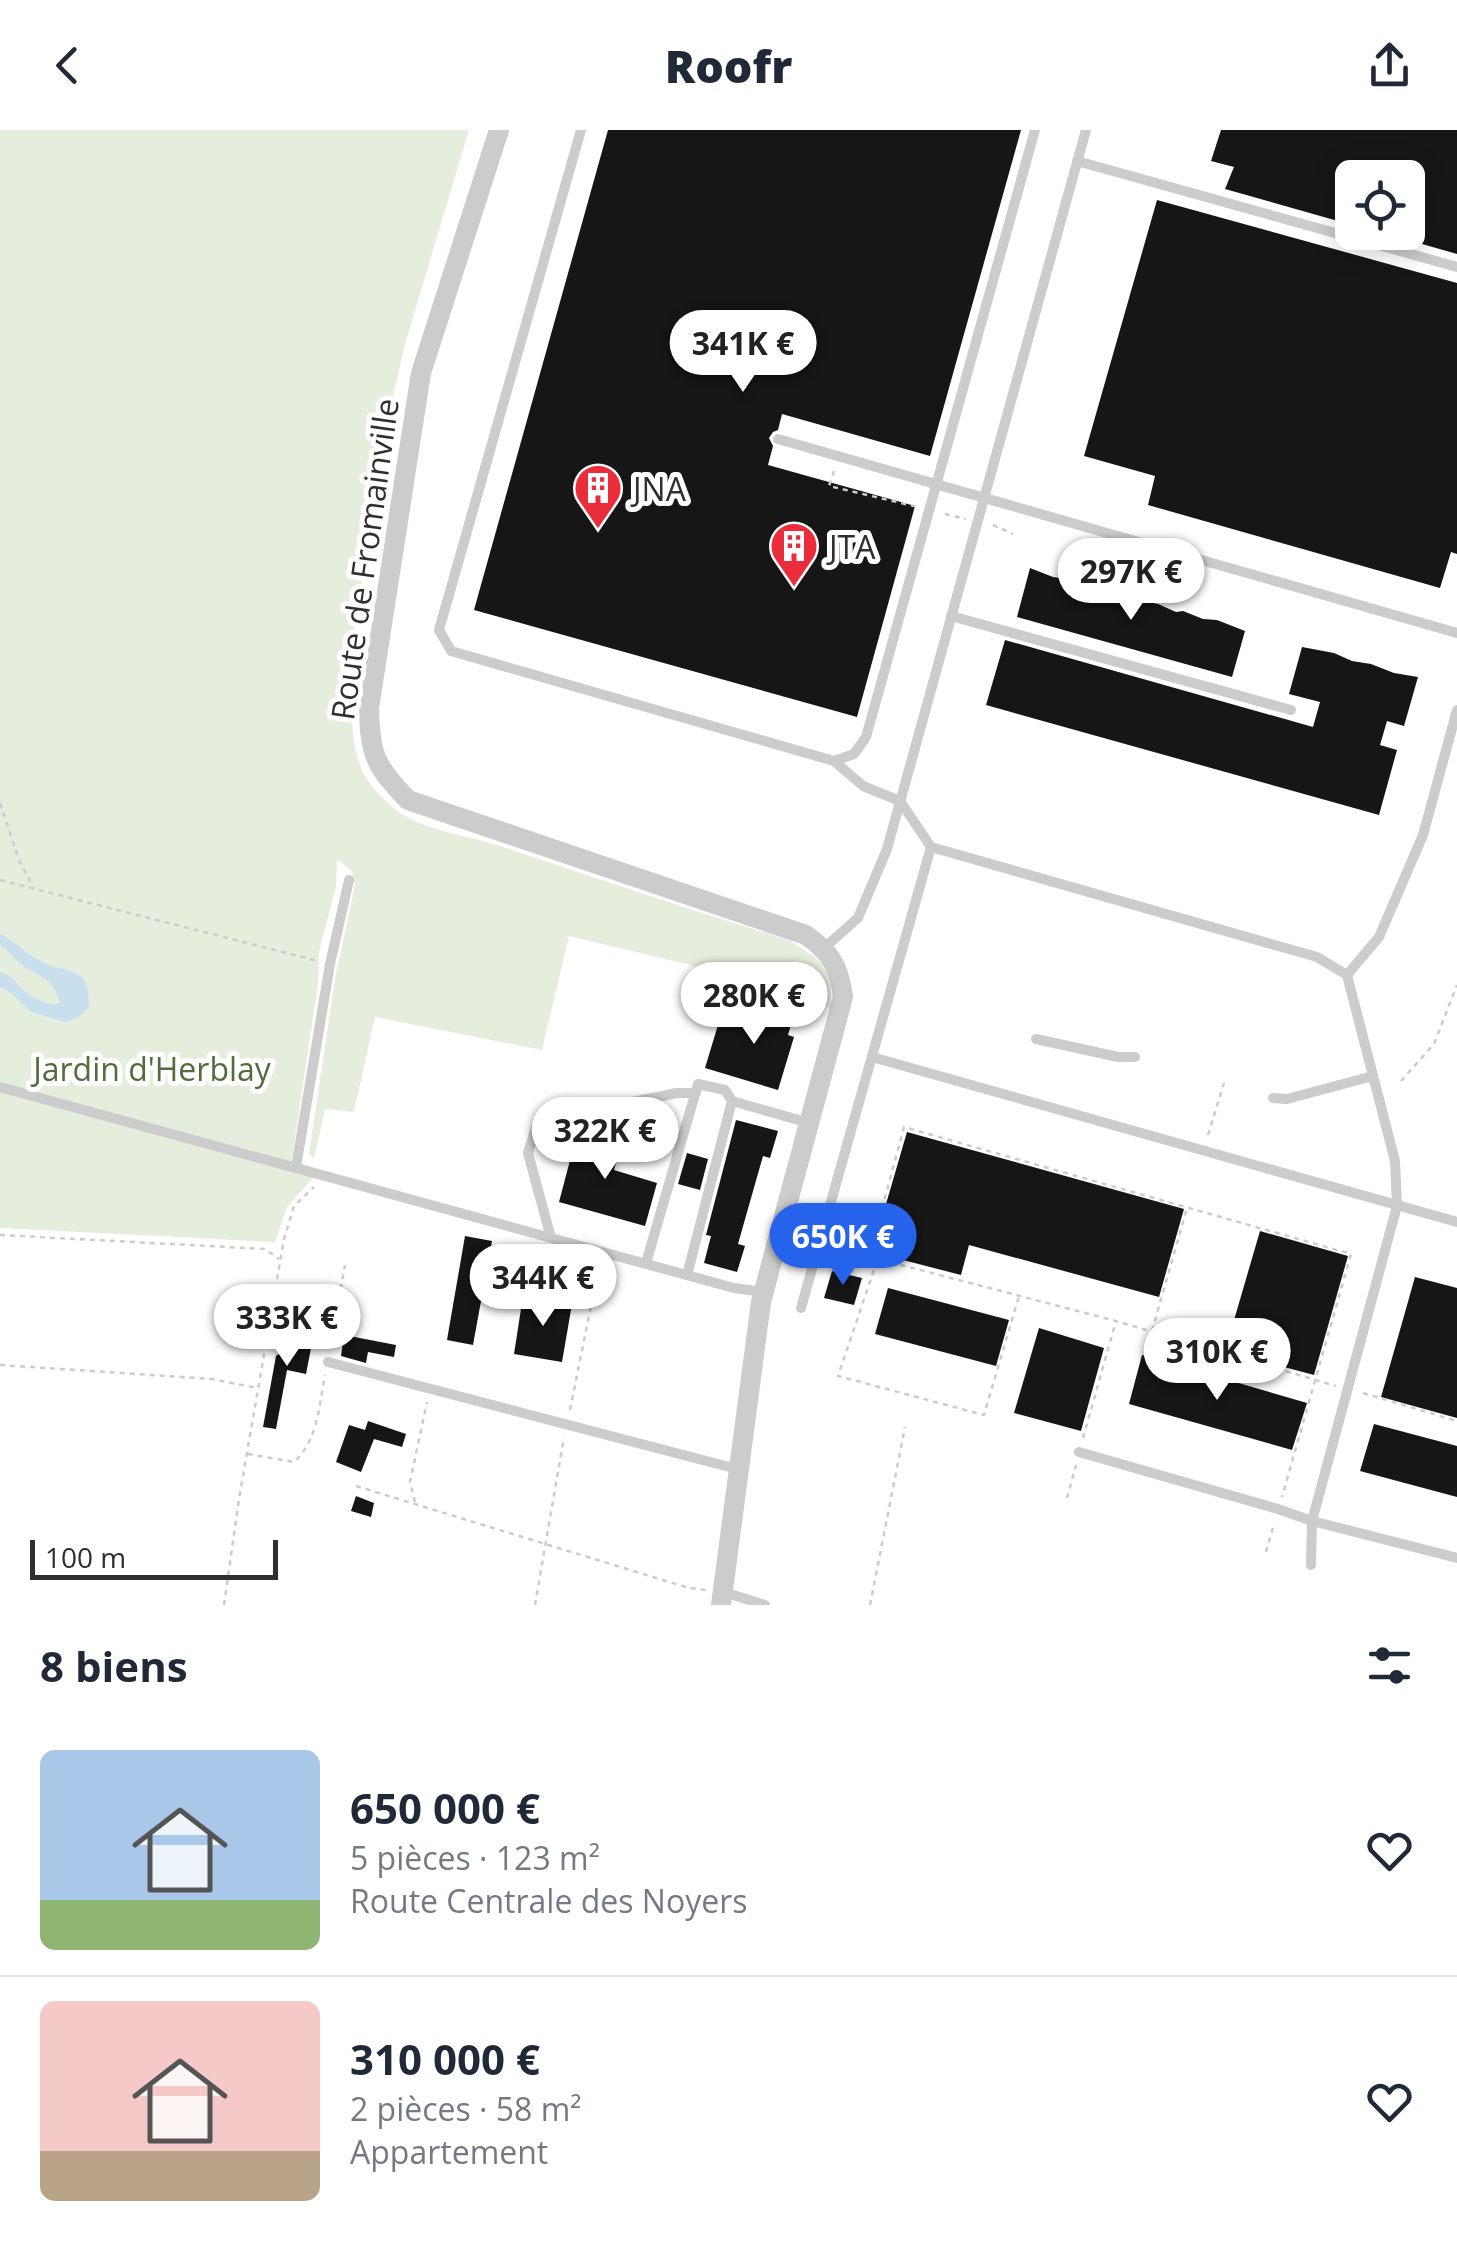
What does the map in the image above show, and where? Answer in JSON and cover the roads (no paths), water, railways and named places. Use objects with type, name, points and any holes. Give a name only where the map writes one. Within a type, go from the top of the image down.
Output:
[{"type":"street","name":"Route de Fromainville","points":[[499,130],[420,373],[369,708],[370,742],[384,774],[408,800],[806,935],[824,948]]},
{"type":"street","points":[[721,1598],[764,1292],[844,997],[840,975],[824,948]]},
{"type":"lane","points":[[582,130],[438,630],[451,651],[834,761],[863,786],[900,801],[932,847],[1317,957],[1347,975],[1395,1162],[1397,1206],[1312,1520],[1311,1565]]},
{"type":"lane","points":[[834,761],[854,754],[866,738],[1035,130]]},
{"type":"lane","points":[[824,948],[858,918],[887,848],[1086,130]]},
{"type":"lane","points":[[1077,161],[1457,267]]},
{"type":"lane","points":[[778,439],[1457,633]]},
{"type":"lane","points":[[951,616],[1291,710]]},
{"type":"lane","points":[[1347,975],[1379,937],[1422,835],[1457,710]]},
{"type":"lane","points":[[801,1308],[932,847]]},
{"type":"lane","points":[[296,1167],[330,964],[350,880]]},
{"type":"lane","points":[[1036,1039],[1118,1057],[1136,1056]]},
{"type":"lane","points":[[872,1058],[1457,1222]]},
{"type":"lane","points":[[1273,1098],[1287,1099],[1373,1076]]},
{"type":"lane","points":[[646,1264],[698,1084],[725,1090],[732,1101],[810,1123]]},
{"type":"lane","points":[[0,1086],[734,1288],[764,1292]]},
{"type":"lane","points":[[550,1238],[528,1153],[538,1122],[676,1093],[696,1093]]},
{"type":"lane","points":[[686,1275],[732,1101]]},
{"type":"lane","points":[[328,1362],[737,1469]]},
{"type":"lane","points":[[1079,1452],[1457,1558]]},
{"type":"lane","points":[[721,1598],[766,1605]]},
{"type":"water","points":[[0,934],[42,962],[82,978],[89,1007],[79,1017],[65,1022],[31,1012],[0,987],[0,972],[41,1001],[55,1005],[60,1002],[48,981],[0,945]]},
{"type":"place","name":"JNA","points":[[598,530]]},
{"type":"place","name":"JTA","points":[[794,588]]},
{"type":"park label","name":"Jardin d'Herblay","points":[[152,1068]]}]
